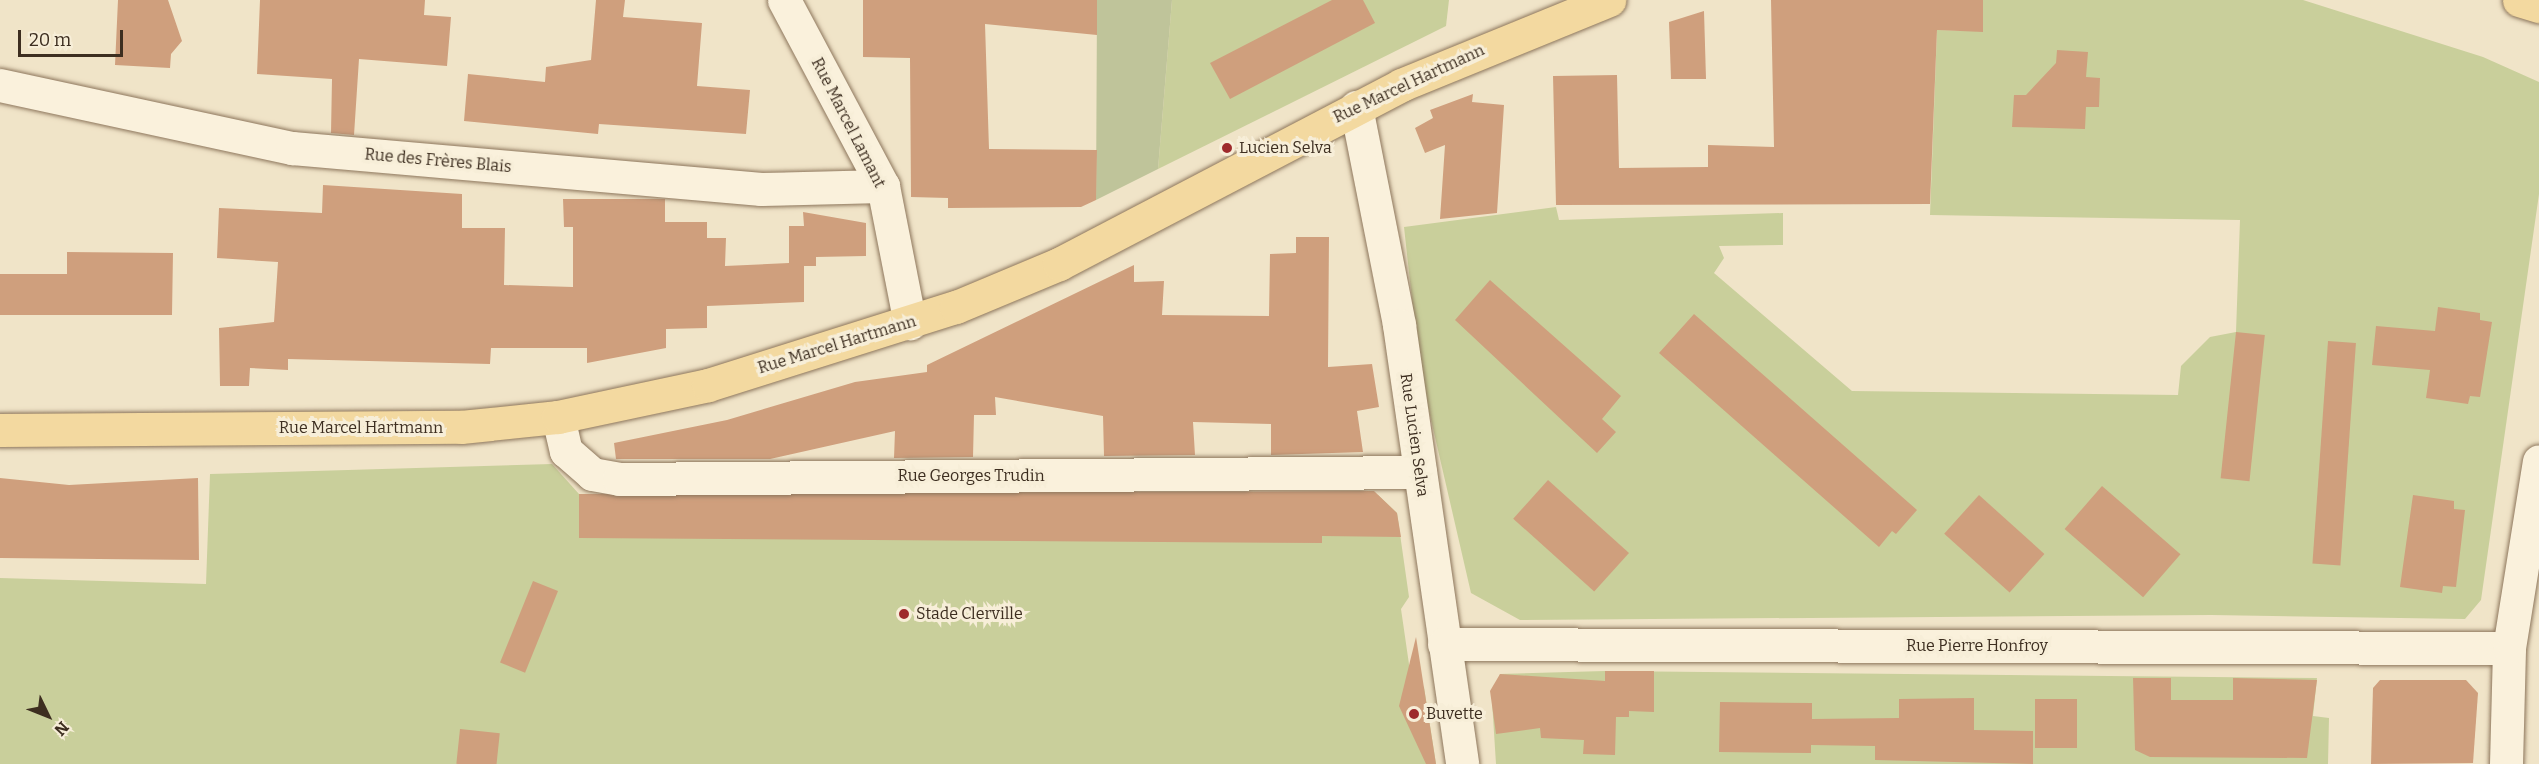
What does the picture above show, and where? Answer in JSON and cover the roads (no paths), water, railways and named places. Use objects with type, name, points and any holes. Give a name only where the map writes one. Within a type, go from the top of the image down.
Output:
[{"type":"main road","name":"Rue Marcel Hartmann","points":[[0,430],[461,427],[558,417],[708,385],[910,323],[1059,264],[1356,107],[1609,0]]},
{"type":"main road","points":[[2519,0],[2539,6]]},
{"type":"street","name":"Rue Marcel Lamant","points":[[784,0],[883,186],[910,323]]},
{"type":"street","name":"Rue des Frères Blais","points":[[0,85],[292,148],[761,189],[883,186]]},
{"type":"street","name":"Rue Lucien Selva","points":[[1356,107],[1399,325],[1462,764]]},
{"type":"street","name":"Rue Georges Trudin","points":[[558,417],[566,451],[592,474],[619,479],[1420,472]]},
{"type":"street","points":[[2506,764],[2509,648],[2539,461]]},
{"type":"street","name":"Rue Pierre Honfroy","points":[[1444,644],[2509,648]]},
{"type":"place","name":"Lucien Selva","points":[[1227,148]]},
{"type":"place","name":"Stade Clerville","points":[[904,614]]},
{"type":"place","name":"Buvette","points":[[1414,714]]}]
